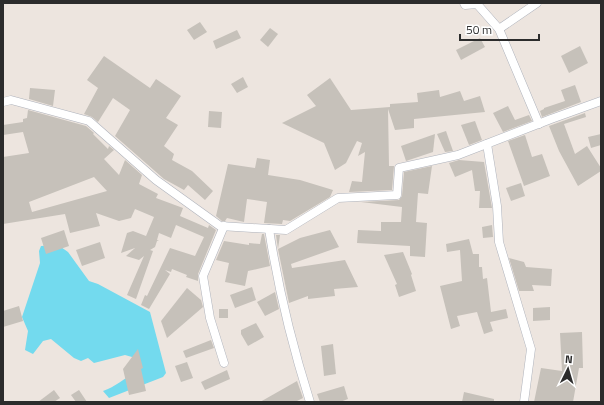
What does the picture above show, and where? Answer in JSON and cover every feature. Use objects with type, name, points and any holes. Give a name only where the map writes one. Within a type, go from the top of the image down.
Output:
[{"type":"street","points":[[464,3],[477,4],[499,30],[539,124]]},
{"type":"street","points":[[499,30],[537,3]]},
{"type":"street","points":[[3,102],[11,100],[89,121],[156,180],[220,226],[286,230],[338,198],[397,195],[399,168],[458,155],[601,101]]},
{"type":"street","points":[[487,144],[498,206],[499,242],[530,349],[524,402]]},
{"type":"street","points":[[224,226],[203,276],[210,318],[224,363]]},
{"type":"street","points":[[269,229],[277,278],[295,354],[310,402]]},
{"type":"water","points":[[58,245],[68,252],[89,281],[98,284],[150,312],[166,373],[163,377],[109,398],[103,391],[116,385],[136,372],[132,357],[125,355],[94,363],[88,358],[81,361],[74,358],[51,339],[43,341],[33,354],[25,350],[28,331],[22,317],[40,263],[39,251],[41,246]]},
{"type":"building","points":[[200,22],[207,32],[194,40],[187,30]]},
{"type":"building","points":[[270,28],[278,34],[268,47],[260,40]]},
{"type":"building","points":[[237,30],[241,38],[216,49],[213,41]]},
{"type":"building","points":[[480,38],[485,47],[461,60],[456,50]]},
{"type":"building","points":[[580,46],[588,63],[569,73],[561,56]]},
{"type":"building","points":[[104,56],[150,88],[156,79],[181,96],[166,118],[178,125],[164,146],[174,154],[172,160],[192,171],[213,191],[205,200],[188,185],[184,190],[164,179],[115,136],[130,110],[113,98],[98,122],[92,117],[84,114],[98,88],[87,80]]},
{"type":"building","points":[[243,77],[248,87],[237,93],[231,84]]},
{"type":"building","points":[[330,78],[351,110],[390,107],[390,104],[418,102],[417,93],[439,90],[440,97],[460,91],[464,101],[480,96],[485,112],[414,119],[414,128],[395,130],[388,109],[389,166],[394,166],[392,190],[349,192],[352,181],[362,182],[365,152],[358,156],[362,143],[357,141],[346,163],[335,170],[324,143],[282,123],[316,106],[307,95]]},
{"type":"building","points":[[575,85],[581,102],[542,117],[540,111],[544,108],[565,101],[561,90]]},
{"type":"building","points":[[30,88],[55,90],[53,106],[29,99]]},
{"type":"building","points":[[508,106],[515,120],[529,115],[532,121],[503,132],[493,113]]},
{"type":"building","points":[[28,110],[86,126],[108,149],[109,146],[114,150],[104,159],[119,175],[125,160],[142,175],[139,184],[158,194],[156,198],[183,208],[180,216],[208,228],[209,225],[216,230],[198,274],[198,281],[186,277],[187,275],[172,269],[171,272],[165,270],[170,274],[149,309],[141,305],[145,295],[147,296],[170,248],[195,256],[204,237],[176,225],[171,238],[159,233],[157,240],[159,240],[157,241],[155,247],[150,250],[153,251],[136,299],[127,295],[144,256],[139,260],[126,256],[135,248],[121,253],[127,233],[133,231],[146,236],[154,217],[135,209],[131,218],[119,221],[96,213],[100,226],[70,233],[65,214],[3,224],[3,157],[29,153],[23,132],[3,135],[3,125],[23,122],[23,119],[27,118]],"holes":[[[94,177],[107,191],[32,212],[29,202]]]},
{"type":"building","points":[[209,111],[222,112],[221,128],[208,127]]},
{"type":"building","points":[[585,113],[586,117],[564,124],[575,154],[587,146],[601,168],[601,171],[578,186],[559,151],[549,126]]},
{"type":"building","points":[[475,121],[482,140],[469,145],[461,125]]},
{"type":"building","points":[[446,131],[453,151],[445,152],[437,134]]},
{"type":"building","points":[[435,134],[433,152],[406,161],[401,146]]},
{"type":"building","points":[[601,134],[601,145],[591,148],[588,137]]},
{"type":"building","points":[[525,135],[532,157],[542,154],[550,176],[524,186],[508,141]]},
{"type":"building","points":[[257,158],[270,160],[268,175],[300,180],[333,190],[330,197],[290,221],[283,220],[282,224],[264,223],[267,202],[247,199],[244,222],[227,218],[225,221],[222,221],[216,216],[228,164],[255,168]]},
{"type":"building","points":[[459,160],[484,162],[492,208],[479,208],[480,191],[475,191],[472,170],[455,177],[449,163]]},
{"type":"building","points":[[432,166],[428,194],[418,193],[416,222],[427,223],[425,257],[410,256],[410,246],[357,243],[358,230],[381,231],[381,222],[401,222],[402,207],[361,202],[399,200],[402,196],[404,172]]},
{"type":"building","points":[[521,183],[525,196],[511,201],[506,188]]},
{"type":"building","points":[[492,225],[493,237],[483,238],[482,227]]},
{"type":"building","points":[[64,230],[69,246],[46,254],[41,238]]},
{"type":"building","points":[[330,230],[339,247],[291,264],[292,268],[345,260],[358,287],[334,289],[335,296],[308,299],[308,296],[289,303],[278,249],[300,238]]},
{"type":"building","points":[[262,234],[264,234],[270,266],[248,271],[245,286],[225,282],[229,263],[216,260],[224,241],[249,245],[249,243],[260,244]]},
{"type":"building","points":[[276,235],[280,235],[278,249]]},
{"type":"building","points":[[469,239],[473,254],[479,254],[479,267],[482,267],[483,279],[487,278],[491,312],[506,309],[508,318],[490,322],[493,331],[484,334],[477,312],[457,316],[460,326],[451,329],[440,286],[462,281],[460,250],[447,252],[446,244]]},
{"type":"building","points":[[100,242],[105,258],[82,266],[76,250]]},
{"type":"building","points":[[403,252],[412,274],[411,275],[416,291],[399,297],[395,285],[397,284],[384,255]]},
{"type":"building","points":[[509,258],[524,262],[526,267],[552,269],[551,286],[532,285],[534,291],[519,291]]},
{"type":"building","points":[[252,287],[256,300],[235,308],[230,295]]},
{"type":"building","points":[[187,288],[201,300],[203,307],[167,338],[161,321]]},
{"type":"building","points":[[275,292],[279,309],[265,316],[257,302]]},
{"type":"building","points":[[19,306],[23,321],[3,327],[3,311]]},
{"type":"building","points":[[550,307],[550,320],[533,321],[533,308]]},
{"type":"building","points":[[219,309],[228,309],[228,318],[219,318]]},
{"type":"building","points":[[256,323],[264,337],[248,346],[241,334],[241,330]]},
{"type":"building","points":[[582,332],[583,368],[579,368],[573,402],[534,402],[541,368],[562,371],[560,333]]},
{"type":"building","points":[[211,340],[214,348],[186,358],[183,351]]},
{"type":"building","points":[[333,344],[336,374],[324,376],[321,346]]},
{"type":"building","points":[[138,349],[143,368],[141,369],[146,391],[129,395],[123,369]]},
{"type":"building","points":[[187,362],[193,378],[181,382],[175,366]]},
{"type":"building","points":[[227,370],[230,379],[205,390],[201,382]]},
{"type":"building","points":[[297,381],[303,398],[295,402],[260,402]]},
{"type":"building","points":[[344,386],[348,399],[340,402],[320,402],[317,394]]},
{"type":"building","points":[[54,390],[60,398],[54,402],[38,402]]},
{"type":"building","points":[[79,390],[87,402],[76,402],[71,395]]},
{"type":"building","points":[[464,392],[494,399],[494,402],[462,402]]}]
